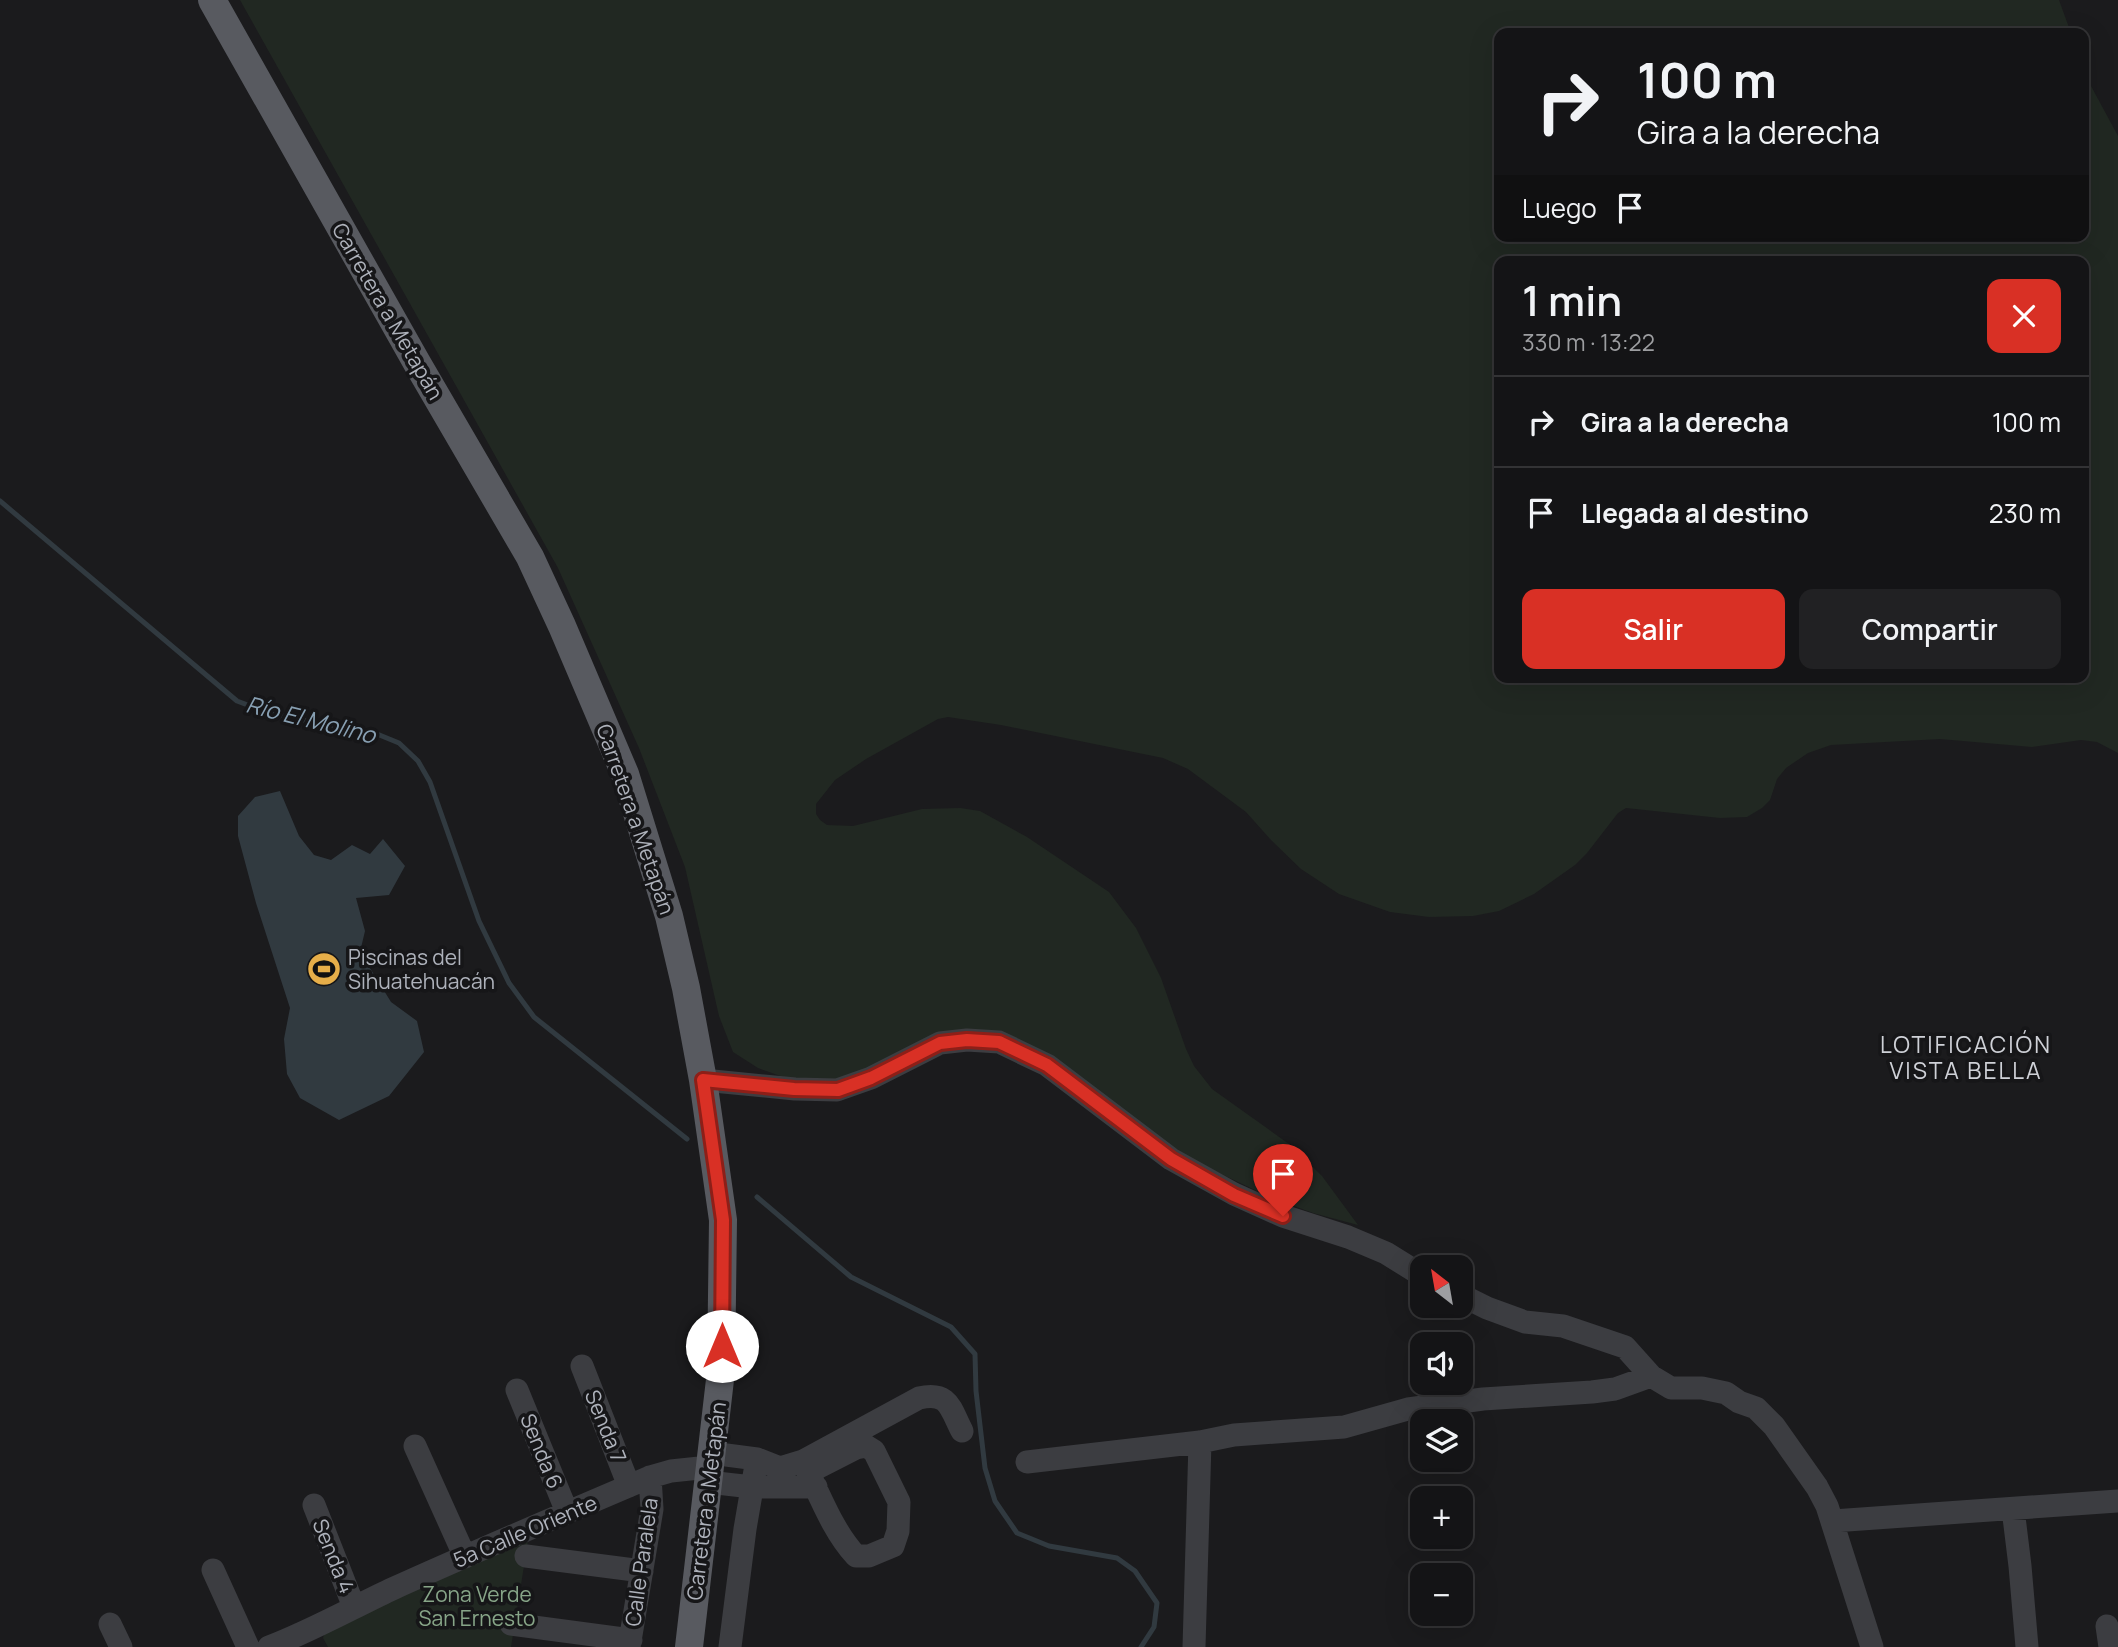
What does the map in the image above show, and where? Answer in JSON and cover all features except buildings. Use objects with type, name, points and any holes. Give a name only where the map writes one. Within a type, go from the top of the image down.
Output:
[{"type":"main road","name":"Carretera a Metapán","points":[[212,0],[530,557],[625,774],[669,916],[703,1080],[723,1220],[722,1371],[689,1647]]},
{"type":"street","points":[[703,1080],[794,1089],[838,1090],[871,1078],[940,1043],[967,1040],[999,1042],[1047,1065],[1171,1159],[1234,1195],[1283,1216],[1348,1237],[1381,1251],[1410,1268]]},
{"type":"street","points":[[1474,1302],[1525,1322],[1563,1325],[1625,1348],[1651,1376],[1671,1388],[1702,1388],[1726,1393],[1739,1402],[1756,1408],[1774,1426],[1817,1487],[1833,1521],[1872,1647]]},
{"type":"street","name":"Senda 7","points":[[582,1366],[640,1481]]},
{"type":"street","points":[[1027,1462],[1200,1442],[1234,1435],[1344,1427],[1408,1409],[1615,1389],[1651,1376]]},
{"type":"street","name":"Senda 6","points":[[517,1390],[567,1512]]},
{"type":"street","points":[[709,1467],[757,1459],[780,1468],[809,1473],[919,1398],[934,1395],[947,1401],[962,1431]]},
{"type":"street","points":[[1194,1647],[1200,1442]]},
{"type":"street","points":[[415,1446],[465,1556]]},
{"type":"street","points":[[709,1467],[752,1487],[809,1473],[856,1448],[866,1446],[874,1451],[899,1502],[898,1531],[893,1546],[869,1556],[856,1556],[844,1543],[809,1473]]},
{"type":"street","points":[[730,1647],[757,1459]]},
{"type":"street","name":"5a Calle Oriente","points":[[269,1647],[298,1642],[354,1606],[640,1481],[671,1471],[709,1467]]},
{"type":"street","name":"Calle Paralela","points":[[630,1644],[652,1509],[640,1481]]},
{"type":"street","points":[[1833,1521],[2118,1502]]},
{"type":"street","name":"Senda 4","points":[[314,1505],[354,1606]]},
{"type":"street","points":[[2013,1509],[2027,1647]]},
{"type":"street","points":[[526,1556],[642,1571]]},
{"type":"street","points":[[214,1570],[248,1647]]},
{"type":"street","points":[[110,1624],[121,1647]]},
{"type":"street","points":[[511,1624],[630,1644]]},
{"type":"green space","points":[[240,0],[2059,0],[2069,28],[1494,28],[1494,242],[2089,242],[2089,82],[2118,136],[2118,753],[2097,742],[2081,740],[2032,747],[1940,739],[1831,745],[1808,753],[1786,768],[1777,779],[1770,800],[1747,817],[1720,818],[1626,808],[1618,813],[1575,865],[1534,894],[1499,911],[1473,916],[1429,917],[1390,912],[1339,894],[1301,869],[1246,812],[1188,769],[1163,758],[1001,725],[948,717],[938,719],[866,759],[835,780],[816,804],[816,814],[827,825],[853,826],[922,809],[960,808],[980,811],[1027,837],[1109,892],[1136,928],[1161,978],[1194,1066],[1212,1089],[1289,1144],[1322,1176],[1358,1225],[1272,1198],[1202,1165],[989,1033],[837,1083],[803,1084],[758,1068],[733,1052],[719,1016],[685,867],[639,748],[558,568]]},
{"type":"green space","name":"Zona Verde San Ernesto","points":[[528,1541],[511,1647],[328,1647],[323,1638],[326,1629]]},
{"type":"shaded area","name":"Piscinas del Sihuatehuacán","points":[[280,791],[299,836],[314,855],[331,860],[352,845],[370,854],[383,839],[405,866],[389,895],[356,898],[365,931],[360,952],[391,1002],[417,1021],[424,1052],[389,1096],[339,1120],[300,1098],[287,1074],[284,1039],[290,1008],[256,903],[238,836],[238,816],[255,797]]},
{"type":"waterway","name":"Río El Molino","points":[[0,501],[237,701],[272,714],[377,734],[399,743],[418,761],[430,782],[479,921],[509,983],[534,1017],[687,1139]]},
{"type":"waterway","name":"Río El Molino","points":[[757,1197],[851,1277],[951,1327],[975,1354],[976,1391],[985,1468],[995,1501],[1017,1533],[1049,1546],[1117,1558],[1135,1571],[1157,1603],[1154,1627],[1141,1647]]},
{"type":"place","name":"Piscinas del Sihuatehuacán","points":[[324,969]]},
{"type":"district","name":"LOTIFICACIÓN VISTA BELLA","points":[[1966,1057]]},
{"type":"route","points":[[722,1346],[723,1220],[703,1080],[794,1089],[838,1090],[871,1078],[940,1043],[967,1040],[999,1042],[1047,1065],[1171,1159],[1234,1195],[1283,1216]]}]
